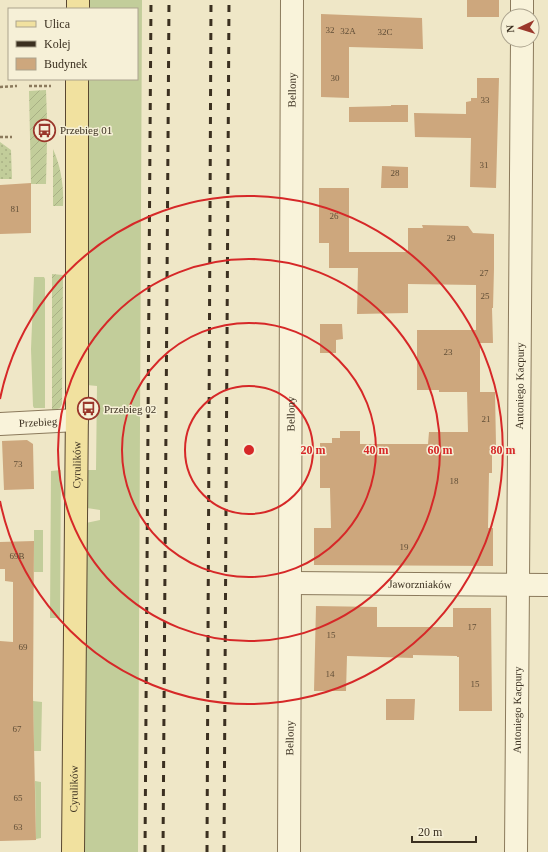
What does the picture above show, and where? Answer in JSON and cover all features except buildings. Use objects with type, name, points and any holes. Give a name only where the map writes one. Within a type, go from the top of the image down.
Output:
[{"type":"main road","name":"Cyrulików","points":[[73,851],[77,80]]},
{"type":"street","name":"Bellony","points":[[289,852],[292,0]]},
{"type":"street","name":"Antoniego Kacpury","points":[[516,852],[522,48]]},
{"type":"street","name":"Przebieg","points":[[0,424],[76,420]]},
{"type":"street","name":"Jaworzniaków","points":[[291,583],[548,585]]},
{"type":"path","points":[[0,86],[17,86]]},
{"type":"path","points":[[29,86],[51,86]]},
{"type":"path","points":[[0,137],[12,137]]},
{"type":"green space","points":[[89,0],[142,0],[138,852],[83,852],[86,523],[100,520],[100,510],[87,508],[86,470],[96,470],[97,386],[87,385],[89,80],[138,80],[138,8],[89,8]]},
{"type":"green space","points":[[46,90],[47,119],[41,120],[40,141],[47,141],[46,184],[31,184],[29,91]]},
{"type":"green space","points":[[0,142],[11,150],[12,179],[0,179]]},
{"type":"green space","points":[[53,149],[61,177],[63,206],[53,206]]},
{"type":"green space","points":[[52,274],[63,275],[62,404],[60,408],[52,411]]},
{"type":"green space","points":[[34,277],[44,277],[45,279],[45,408],[34,408],[33,406],[31,349]]},
{"type":"green space","points":[[61,470],[60,618],[50,618],[51,471]]},
{"type":"green space","points":[[34,530],[43,530],[43,572],[34,572]]},
{"type":"green space","points":[[33,701],[42,702],[41,751],[34,751]]},
{"type":"green space","points":[[35,781],[41,782],[41,838],[36,839]]},
{"type":"railway","points":[[145,852],[151,0]]},
{"type":"railway","points":[[163,852],[169,0]]},
{"type":"railway","points":[[207,852],[211,0]]},
{"type":"railway","points":[[224,852],[229,0]]},
{"type":"place","name":"Przebieg 01","points":[[45,130]]},
{"type":"place","name":"Przebieg 02","points":[[89,409]]}]
